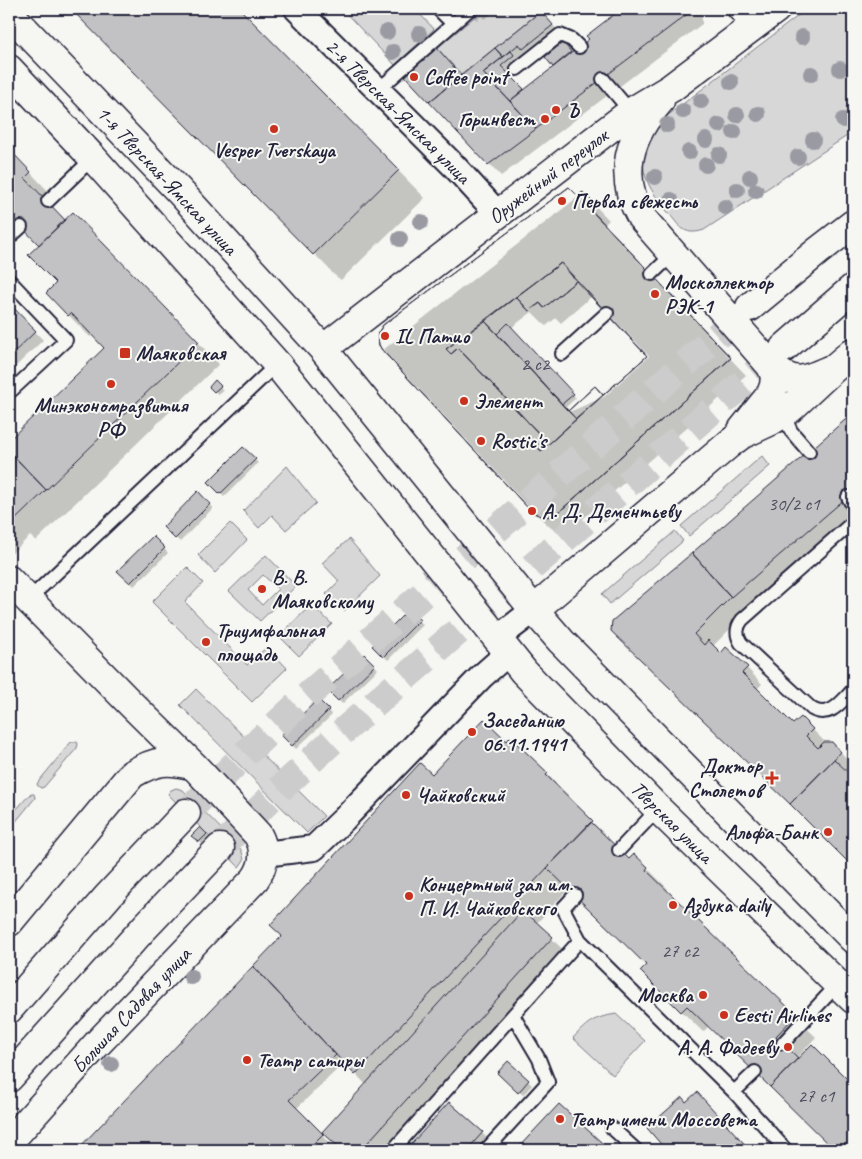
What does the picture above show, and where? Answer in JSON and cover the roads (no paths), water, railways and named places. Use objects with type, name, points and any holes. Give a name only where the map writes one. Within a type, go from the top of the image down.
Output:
[{"type":"main road","name":"1-я Тверская-Ямская улица","points":[[9,13],[181,193],[323,349]]},
{"type":"main road","name":"Оружейный переулок","points":[[323,349],[631,112],[671,88],[758,14]]},
{"type":"main road","name":"1-я Тверская-Ямская улица","points":[[9,69],[94,158],[277,364]]},
{"type":"main road","points":[[671,88],[650,112],[636,134],[630,152],[630,191],[634,205],[641,217],[673,254],[778,357],[787,378],[810,379],[848,357]]},
{"type":"main road","points":[[750,307],[853,224]]},
{"type":"main road","points":[[729,444],[771,394],[778,357],[853,288]]},
{"type":"main road","points":[[323,349],[561,641],[853,939]]},
{"type":"main road","points":[[534,610],[729,444],[741,435],[771,421],[791,408],[848,357]]},
{"type":"main road","points":[[277,364],[502,646]]},
{"type":"main road","points":[[9,580],[194,766],[258,835],[264,848],[264,854]]},
{"type":"main road","name":"Тверская улица","points":[[502,646],[524,672],[658,809],[846,992]]},
{"type":"main road","points":[[9,922],[132,774],[146,766],[165,761],[194,766]]},
{"type":"main road","points":[[9,1009],[109,895],[186,813]]},
{"type":"main road","name":"Большая Садовая улица","points":[[9,1078],[144,928],[220,848]]},
{"type":"main road","name":"Большая Садовая улица","points":[[9,1142],[97,1044],[255,879],[262,868],[264,854]]},
{"type":"street","name":"2-я Тверская-Ямская улица","points":[[297,9],[456,167],[498,214]]},
{"type":"street","points":[[264,854],[314,848],[482,676],[502,646],[534,610]]},
{"type":"lane","points":[[438,9],[452,24]]},
{"type":"lane","points":[[378,90],[470,9]]},
{"type":"lane","points":[[517,69],[560,35],[572,40],[579,47]]},
{"type":"lane","points":[[603,79],[631,112]]},
{"type":"lane","points":[[48,202],[94,158]]},
{"type":"lane","points":[[9,238],[21,227]]},
{"type":"lane","points":[[652,274],[673,254]]},
{"type":"lane","points":[[9,280],[66,340],[11,391],[9,388]]},
{"type":"lane","points":[[562,354],[607,313]]},
{"type":"lane","points":[[28,600],[277,364]]},
{"type":"lane","points":[[783,413],[792,431],[809,452]]},
{"type":"lane","points":[[853,522],[742,620],[738,625],[737,631],[741,643],[817,712],[823,713],[834,709],[853,690]]},
{"type":"lane","points":[[619,850],[658,809]]},
{"type":"lane","points":[[575,895],[563,908],[580,940],[734,1092],[786,1150]]},
{"type":"lane","points":[[393,1150],[580,940]]},
{"type":"lane","points":[[783,1042],[846,992]]},
{"type":"lane","points":[[486,1150],[548,1082],[540,1059],[513,1015]]},
{"type":"lane","points":[[734,1092],[754,1072]]},
{"type":"lane","points":[[612,1128],[636,1150]]},
{"type":"lane","points":[[9,1146],[13,1150]]},
{"type":"tunnel","points":[[186,813],[306,697],[750,307]]},
{"type":"tunnel","points":[[220,848],[340,734],[784,348]]},
{"type":"place","name":"Coffee point","points":[[414,77]]},
{"type":"place","name":"Ъ","points":[[556,110]]},
{"type":"place","name":"Горинвест","points":[[545,119]]},
{"type":"place","name":"Vesper Tverskaya","points":[[274,129]]},
{"type":"place","name":"Первая свежесть","points":[[562,201]]},
{"type":"place","name":"Москоллектор РЭК-1","points":[[655,294]]},
{"type":"place","name":"IL Патио","points":[[385,336]]},
{"type":"place","name":"Маяковская","points":[[125,353]]},
{"type":"place","name":"Минэкономразвития РФ","points":[[111,384]]},
{"type":"place","name":"Элемент","points":[[464,401]]},
{"type":"place","name":"Rostic's","points":[[481,441]]},
{"type":"place","name":"А. Д. Дементьеву","points":[[532,511]]},
{"type":"place","name":"В. В. Маяковскому","points":[[262,589]]},
{"type":"place","name":"Триумфальная площадь","points":[[206,642]]},
{"type":"place","name":"Заседанию 06.11.1941","points":[[472,732]]},
{"type":"place","name":"Доктор Столетов","points":[[772,778]]},
{"type":"place","name":"Чайковский","points":[[406,795]]},
{"type":"place","name":"Альфа-Банк","points":[[828,832]]},
{"type":"place","name":"Концертный зал им. П. И. Чайковского","points":[[409,896]]},
{"type":"place","name":"Азбука daily","points":[[673,905]]},
{"type":"place","name":"Москва","points":[[703,995]]},
{"type":"place","name":"Eesti Аirlines","points":[[724,1015]]},
{"type":"place","name":"А. А. Фадееву","points":[[788,1047]]},
{"type":"place","name":"Театр сатиры","points":[[247,1060]]},
{"type":"place","name":"Театр имени Моссовета","points":[[560,1119]]}]
